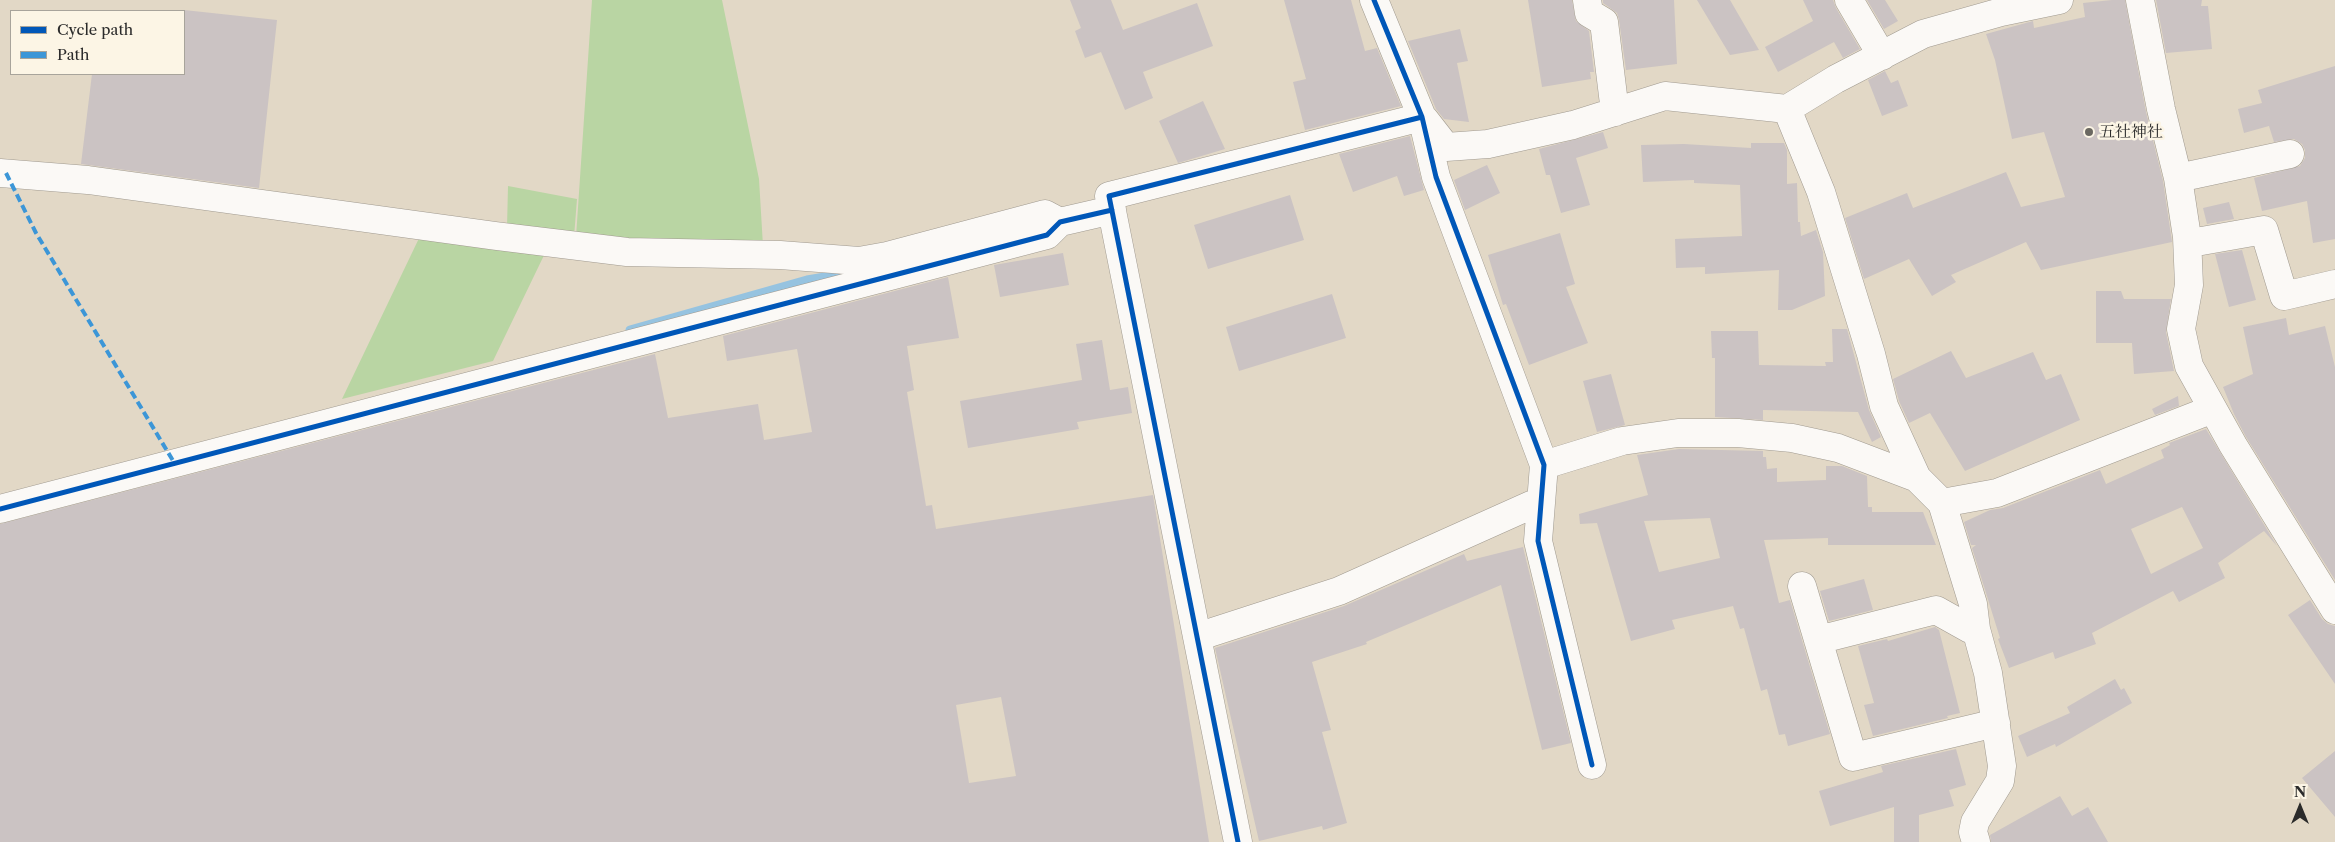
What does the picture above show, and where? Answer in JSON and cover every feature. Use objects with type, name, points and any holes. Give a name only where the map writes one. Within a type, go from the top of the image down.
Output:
[{"type":"street","points":[[1374,0],[1422,117],[1436,177],[1544,465],[1538,540],[1592,765]]},
{"type":"street","points":[[1587,0],[1589,13],[1604,22],[1615,112]]},
{"type":"street","points":[[1849,0],[1882,56]]},
{"type":"street","points":[[1422,117],[1446,147],[1488,144],[1573,125],[1665,96],[1787,109],[1836,79],[1923,34],[2001,12],[2059,0]]},
{"type":"street","points":[[2140,0],[2161,109],[2178,178],[2186,237],[2189,285],[2181,329],[2189,366],[2232,445],[2335,610]]},
{"type":"street","points":[[1787,109],[1820,192],[1871,354],[1884,406],[1917,478],[1942,503],[1973,604],[1976,628],[1988,673],[2002,766],[2000,781],[1975,822],[1973,832],[1976,842]]},
{"type":"street","points":[[1238,842],[1205,636],[1109,196],[1422,117]]},
{"type":"street","points":[[2178,178],[2290,154]]},
{"type":"street","points":[[0,173],[88,180],[486,235],[823,276],[859,260],[887,256],[1045,214],[1060,222]]},
{"type":"street","points":[[0,509],[823,276],[1047,235],[1060,222],[1112,210]]},
{"type":"street","points":[[2186,237],[2196,242],[2264,230],[2284,296],[2335,284]]},
{"type":"street","points":[[1942,503],[1997,493],[2213,409]]},
{"type":"street","points":[[1544,465],[1622,441],[1678,433],[1738,433],[1792,438],[1838,448],[1917,478]]},
{"type":"street","points":[[1205,636],[1339,591],[1531,505],[1540,506]]},
{"type":"street","points":[[1802,586],[1853,757],[1996,723]]},
{"type":"street","points":[[1818,640],[1936,610],[1970,628],[1976,628]]},
{"type":"green space","points":[[592,0],[722,0],[759,179],[763,246],[576,237]]},
{"type":"green space","points":[[508,186],[577,199],[574,237],[507,228]]},
{"type":"green space","points":[[422,232],[548,247],[493,361],[342,399]]},
{"type":"building","points":[[1070,0],[1111,0],[1123,30],[1197,3],[1213,46],[1143,72],[1153,98],[1125,110],[1101,52],[1085,58],[1075,31],[1081,28]]},
{"type":"building","points":[[1284,0],[1351,0],[1365,51],[1377,48],[1401,106],[1305,130],[1293,82],[1306,79]]},
{"type":"building","points":[[1528,0],[1572,0],[1576,21],[1589,31],[1594,72],[1590,72],[1591,79],[1542,87]]},
{"type":"building","points":[[1603,0],[1674,0],[1677,64],[1626,70],[1617,13],[1603,3]]},
{"type":"building","points":[[1697,0],[1730,0],[1759,50],[1730,55]]},
{"type":"building","points":[[1803,0],[1833,0],[1860,49],[1843,58],[1834,42],[1778,72],[1765,47],[1813,21]]},
{"type":"building","points":[[1867,0],[1885,0],[1898,21],[1884,29]]},
{"type":"building","points":[[2125,0],[2146,112],[2163,181],[2172,242],[2041,270],[2026,242],[1951,275],[1956,282],[1932,296],[1909,259],[1864,279],[1845,218],[1907,193],[1913,208],[2006,172],[2021,207],[2065,197],[2044,132],[2012,139],[1995,60],[1986,34],[2033,21],[2034,28],[2085,17],[2083,3]]},
{"type":"building","points":[[2156,0],[2202,0],[2201,6],[2208,6],[2212,49],[2166,53]]},
{"type":"building","points":[[185,10],[277,20],[259,188],[81,164],[92,75],[185,75]]},
{"type":"building","points":[[1460,29],[1468,61],[1457,63],[1469,122],[1444,119],[1436,109],[1408,41]]},
{"type":"building","points":[[2335,66],[2335,239],[2313,243],[2307,201],[2262,211],[2254,178],[2300,166],[2305,158],[2305,150],[2302,144],[2294,139],[2274,142],[2269,126],[2244,133],[2238,109],[2262,103],[2258,90]]},
{"type":"building","points":[[1885,71],[1891,83],[1898,80],[1908,106],[1882,116],[1868,80]]},
{"type":"building","points":[[1203,101],[1225,149],[1178,163],[1159,121]]},
{"type":"building","points":[[1603,132],[1608,148],[1576,158],[1590,205],[1561,213],[1550,175],[1546,175],[1539,149]]},
{"type":"building","points":[[1410,136],[1424,190],[1404,196],[1397,176],[1353,192],[1339,154]]},
{"type":"building","points":[[1751,143],[1784,143],[1787,150],[1787,184],[1797,183],[1798,222],[1800,222],[1801,236],[1816,230],[1823,252],[1825,296],[1792,310],[1778,310],[1779,270],[1705,274],[1705,267],[1676,268],[1675,239],[1742,236],[1740,185],[1694,183],[1694,180],[1643,182],[1641,145],[1684,144],[1751,148]]},
{"type":"building","points":[[1487,165],[1500,193],[1465,210],[1454,180]]},
{"type":"building","points":[[1290,195],[1304,240],[1208,269],[1194,225]]},
{"type":"building","points":[[2229,202],[2234,219],[2207,224],[2203,208]]},
{"type":"building","points":[[1560,233],[1575,284],[1566,287],[1588,343],[1529,365],[1506,304],[1503,305],[1488,255]]},
{"type":"building","points":[[2242,250],[2256,300],[2229,307],[2215,254]]},
{"type":"building","points":[[1063,253],[1069,285],[1000,297],[994,265]]},
{"type":"building","points":[[948,277],[959,338],[907,346],[914,390],[907,392],[926,506],[932,505],[936,529],[1153,495],[1209,842],[0,842],[0,524],[655,354],[668,418],[758,404],[764,440],[812,432],[797,349],[727,361],[723,336]],"holes":[[[1001,697],[1016,776],[969,783],[956,705]]]},
{"type":"building","points":[[2096,291],[2121,291],[2124,299],[2171,299],[2166,332],[2174,371],[2134,374],[2132,343],[2096,343]]},
{"type":"building","points":[[1332,294],[1346,338],[1239,371],[1226,327]]},
{"type":"building","points":[[2286,318],[2289,335],[2325,326],[2335,367],[2335,580],[2246,437],[2223,387],[2253,374],[2243,327]]},
{"type":"building","points":[[1832,329],[1847,329],[1869,410],[1881,437],[1872,442],[1858,412],[1763,410],[1763,420],[1715,417],[1715,358],[1712,358],[1711,331],[1758,331],[1759,365],[1826,366],[1825,362],[1833,362]]},
{"type":"building","points":[[1102,340],[1110,390],[1128,387],[1132,413],[1077,422],[1079,429],[968,448],[960,401],[1082,380],[1076,344]]},
{"type":"building","points":[[1951,351],[1966,378],[2033,352],[2046,380],[2061,374],[2080,420],[1965,471],[1930,413],[1909,423],[1899,401],[1893,379]]},
{"type":"building","points":[[1611,374],[1625,425],[1597,432],[1583,381]]},
{"type":"building","points":[[2178,396],[2179,406],[2155,415],[2152,409]]},
{"type":"building","points":[[2206,429],[2277,546],[2264,531],[2218,563],[2225,578],[2179,602],[2173,591],[2092,633],[2096,644],[2055,659],[2053,652],[2009,668],[1998,639],[2000,638],[1972,548],[1976,545],[1971,545],[1964,522],[1990,510],[2003,508],[2100,470],[2106,484],[2164,458],[2161,450],[2170,445],[2169,443]],"holes":[[[2182,507],[2203,548],[2151,574],[2131,529]]]},
{"type":"building","points":[[1679,449],[1763,451],[1763,457],[1766,457],[1767,469],[1777,468],[1777,482],[1826,480],[1826,466],[1842,466],[1867,476],[1868,507],[1872,507],[1872,512],[1923,512],[1936,545],[1828,545],[1828,538],[1764,540],[1779,603],[1790,600],[1830,734],[1788,746],[1785,734],[1779,735],[1767,689],[1761,691],[1744,628],[1740,629],[1733,606],[1672,620],[1675,629],[1631,641],[1597,523],[1580,524],[1579,514],[1648,495],[1637,455]],"holes":[[[1710,518],[1720,558],[1659,572],[1644,521]]]},
{"type":"building","points":[[1523,547],[1571,743],[1542,750],[1501,585],[1366,642],[1367,644],[1312,662],[1331,730],[1322,732],[1347,823],[1323,830],[1322,826],[1259,841],[1215,648],[1344,606],[1464,554],[1467,561]]},
{"type":"building","points":[[1864,579],[1873,610],[1829,621],[1820,591]]},
{"type":"building","points":[[2310,600],[2322,619],[2328,624],[2335,626],[2335,684],[2288,615]]},
{"type":"building","points":[[1935,627],[1939,630],[1960,713],[1947,716],[1948,718],[1873,736],[1864,705],[1874,703],[1858,646],[1887,639],[1888,641]]},
{"type":"building","points":[[2115,679],[2121,690],[2124,688],[2132,703],[2056,747],[2055,744],[2027,757],[2018,736],[2070,713],[2067,707]]},
{"type":"building","points":[[1956,749],[1966,785],[1949,790],[1954,806],[1919,815],[1919,842],[1894,842],[1894,807],[1830,826],[1819,791],[1883,772],[1881,766]]},
{"type":"building","points":[[2335,751],[2335,817],[2302,778]]},
{"type":"building","points":[[2060,796],[2072,816],[2088,807],[2108,842],[1991,842],[1990,835]]},
{"type":"waterway","points":[[630,330],[807,280],[855,272]]},
{"type":"marked path","points":[[6,173],[36,233],[175,464]]},
{"type":"cycle path","points":[[1374,0],[1422,117],[1436,177],[1544,465],[1538,541],[1592,765]]},
{"type":"cycle path","points":[[1238,842],[1109,196],[1422,117]]},
{"type":"cycle path","points":[[0,509],[1047,235],[1060,222],[1112,210]]},
{"type":"place","name":"五社神社","points":[[2089,132]]}]
